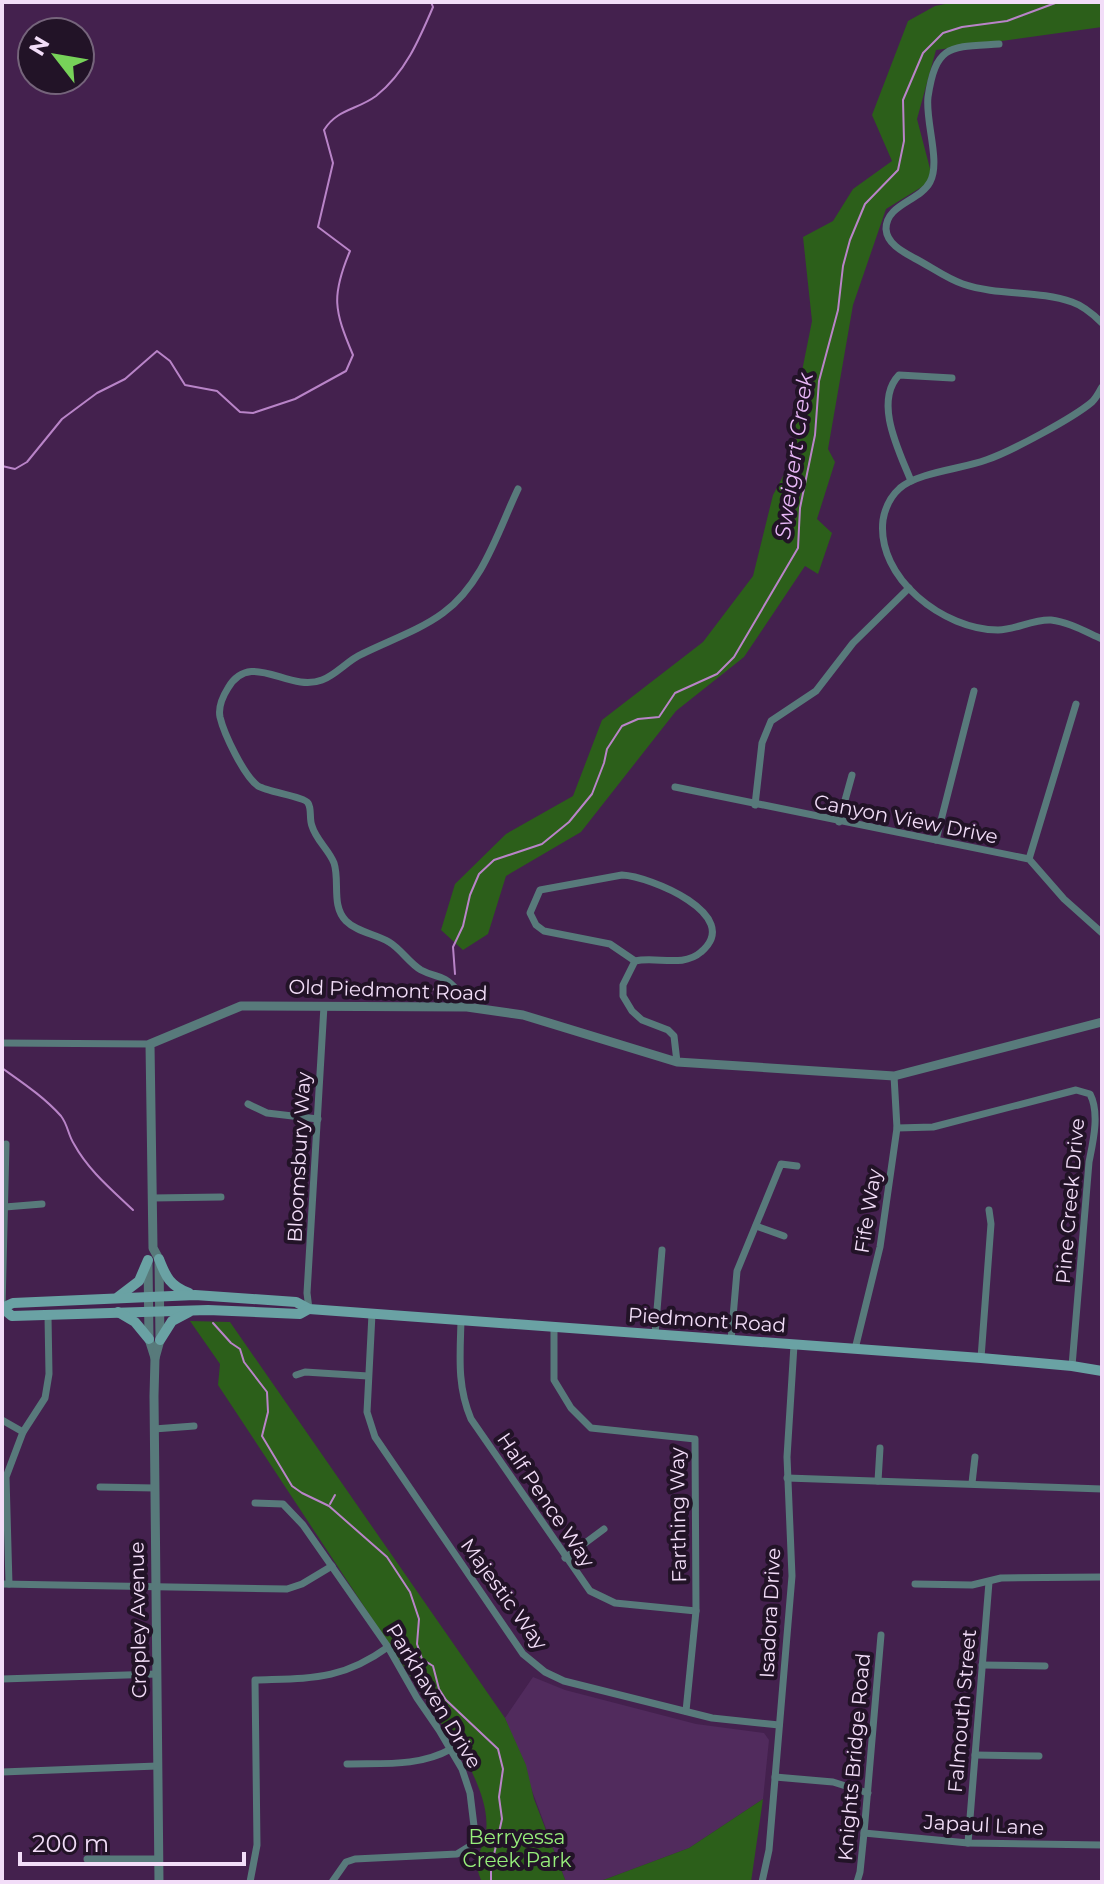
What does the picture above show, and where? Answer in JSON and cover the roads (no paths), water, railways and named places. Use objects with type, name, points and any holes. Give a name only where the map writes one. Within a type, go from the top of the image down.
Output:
[{"type":"main road","points":[[113,1299],[129,1291],[139,1281],[153,1259],[171,1284],[195,1295]]},
{"type":"main road","name":"Piedmont Road","points":[[309,1309],[300,1314],[154,1310],[12,1316],[2,1308],[13,1303],[195,1295],[296,1302],[309,1309],[981,1358],[1102,1371]]},
{"type":"main road","points":[[116,1312],[135,1322],[154,1340],[172,1321],[193,1310]]},
{"type":"street","points":[[999,44],[963,46],[946,51],[937,61],[927,107],[934,163],[932,178],[928,186],[893,211],[886,224],[887,236],[899,250],[962,284],[1073,302],[1090,311],[1102,323]]},
{"type":"street","points":[[911,481],[895,446],[888,419],[892,382],[899,375],[952,378]]},
{"type":"street","points":[[1102,387],[1095,399],[1078,412],[989,460],[911,481],[891,498],[883,522],[890,557],[909,588],[926,603],[964,625],[996,630],[1048,620],[1066,623],[1102,639]]},
{"type":"street","points":[[457,1007],[457,990],[446,977],[421,970],[390,942],[348,924],[336,897],[334,863],[313,830],[308,802],[305,798],[274,793],[255,784],[241,764],[220,717],[222,698],[230,684],[248,670],[299,683],[323,680],[348,660],[442,614],[480,572],[518,489]]},
{"type":"street","points":[[755,805],[762,743],[771,721],[816,691],[853,643],[909,588]]},
{"type":"street","points":[[936,840],[974,691]]},
{"type":"street","points":[[1076,704],[1029,859],[1064,899],[1102,933]]},
{"type":"street","points":[[839,822],[852,775]]},
{"type":"street","name":"Canyon View Drive","points":[[675,787],[1029,859]]},
{"type":"street","points":[[636,875],[669,888],[705,912],[712,933],[702,952],[677,961],[648,958],[635,961],[610,944],[544,931],[536,925],[530,913],[540,890],[636,875]]},
{"type":"street","points":[[635,961],[623,985],[623,996],[642,1020],[668,1030],[674,1036],[677,1062]]},
{"type":"street","name":"Old Piedmont Road","points":[[2,1043],[150,1044],[241,1006],[457,1007],[523,1015],[677,1062],[894,1076],[1102,1022]]},
{"type":"street","name":"Bloomsbury Way","points":[[309,1309],[307,1293],[324,1006]]},
{"type":"street","name":"Cropley Avenue","points":[[150,1044],[159,1882]]},
{"type":"street","name":"Fife Way","points":[[855,1349],[880,1247],[897,1128],[894,1076]]},
{"type":"street","name":"Pine Creek Drive","points":[[897,1128],[933,1127],[1076,1090],[1090,1094],[1094,1103],[1094,1132],[1072,1366]]},
{"type":"street","points":[[248,1104],[267,1113],[318,1119]]},
{"type":"street","points":[[2,1308],[6,1144]]},
{"type":"street","points":[[731,1340],[737,1271],[781,1164],[797,1166]]},
{"type":"street","points":[[152,1198],[221,1197]]},
{"type":"street","points":[[5,1207],[42,1204]]},
{"type":"street","points":[[981,1358],[991,1224],[989,1210]]},
{"type":"street","points":[[756,1226],[784,1236]]},
{"type":"street","points":[[655,1334],[662,1250]]},
{"type":"street","name":"Majestic Way","points":[[372,1314],[367,1412],[375,1437],[523,1654],[545,1672],[564,1681],[712,1718],[779,1725]]},
{"type":"street","points":[[48,1316],[49,1374],[45,1398],[23,1432],[6,1477],[6,1584],[287,1589],[332,1566]]},
{"type":"street","name":"Half Pence Way","points":[[461,1321],[459,1377],[462,1399],[471,1419],[590,1591],[615,1603],[696,1611]]},
{"type":"street","name":"Farthing Way","points":[[554,1327],[554,1380],[571,1408],[591,1428],[695,1439],[696,1611],[686,1711]]},
{"type":"street","name":"Isadora Drive","points":[[762,1882],[769,1850],[792,1576],[787,1478],[794,1345]]},
{"type":"street","points":[[296,1375],[305,1372],[368,1376]]},
{"type":"street","points":[[2,1420],[23,1432]]},
{"type":"street","points":[[154,1429],[194,1426]]},
{"type":"street","points":[[878,1481],[880,1448]]},
{"type":"street","points":[[972,1483],[975,1457]]},
{"type":"street","points":[[787,1478],[1102,1489]]},
{"type":"street","points":[[100,1487],[155,1488]]},
{"type":"street","name":"Parkhaven Drive","points":[[255,1503],[283,1504],[332,1566],[388,1647],[451,1749],[462,1769],[472,1801],[474,1826],[472,1841],[466,1850],[457,1854],[355,1859],[346,1862],[332,1882]]},
{"type":"street","points":[[565,1558],[604,1529]]},
{"type":"street","points":[[915,1584],[972,1585],[1001,1578],[1102,1577]]},
{"type":"street","name":"Falmouth Street","points":[[968,1843],[989,1582]]},
{"type":"street","name":"Knights Bridge Road","points":[[857,1882],[881,1635]]},
{"type":"street","points":[[250,1882],[257,1845],[255,1680],[324,1677],[357,1666],[388,1647]]},
{"type":"street","points":[[982,1665],[1045,1666]]},
{"type":"street","points":[[2,1679],[157,1674]]},
{"type":"street","points":[[347,1764],[408,1763],[437,1757],[451,1749]]},
{"type":"street","points":[[975,1755],[1039,1756]]},
{"type":"street","points":[[2,1772],[157,1766]]},
{"type":"street","points":[[775,1777],[833,1782],[868,1793]]},
{"type":"street","name":"Japaul Lane","points":[[864,1833],[968,1843],[1102,1845]]},
{"type":"street","points":[[87,1859],[158,1859]]},
{"type":"waterway","points":[[2,466],[15,469],[27,462],[62,419],[97,393],[125,379],[157,351],[170,361],[185,385],[217,391],[240,412],[253,413],[295,399],[346,371],[353,355],[337,303],[340,280],[350,251],[318,227],[333,163],[324,130],[341,114],[376,96],[395,77],[422,32],[433,7],[431,2]]},
{"type":"waterway","name":"Sweigert Creek","points":[[455,974],[453,947],[479,874],[494,860],[542,844],[569,822],[592,794],[607,749],[622,726],[638,719],[659,717],[675,693],[717,674],[734,657],[798,548],[800,508],[815,435],[819,381],[838,310],[843,266],[865,204],[898,170],[904,141],[903,100],[923,53],[943,33],[1007,21],[1058,2]]},
{"type":"waterway","name":"Sweigert Creek","points":[[407,996],[447,986]]},
{"type":"waterway","points":[[2,1068],[61,1116],[86,1162],[133,1210]]},
{"type":"waterway","points":[[213,1323],[240,1349],[244,1362],[267,1392],[268,1412],[262,1436],[292,1486],[329,1506],[387,1557],[410,1592],[419,1619],[417,1644],[422,1659],[433,1666],[439,1689],[446,1700],[498,1749],[503,1769],[499,1797],[502,1819],[491,1868],[491,1882]]},
{"type":"waterway","name":"Sweigert Creek","points":[[330,1504],[335,1495]]},
{"type":"park label","name":"Berryessa Creek Park","points":[[517,1848]]}]
